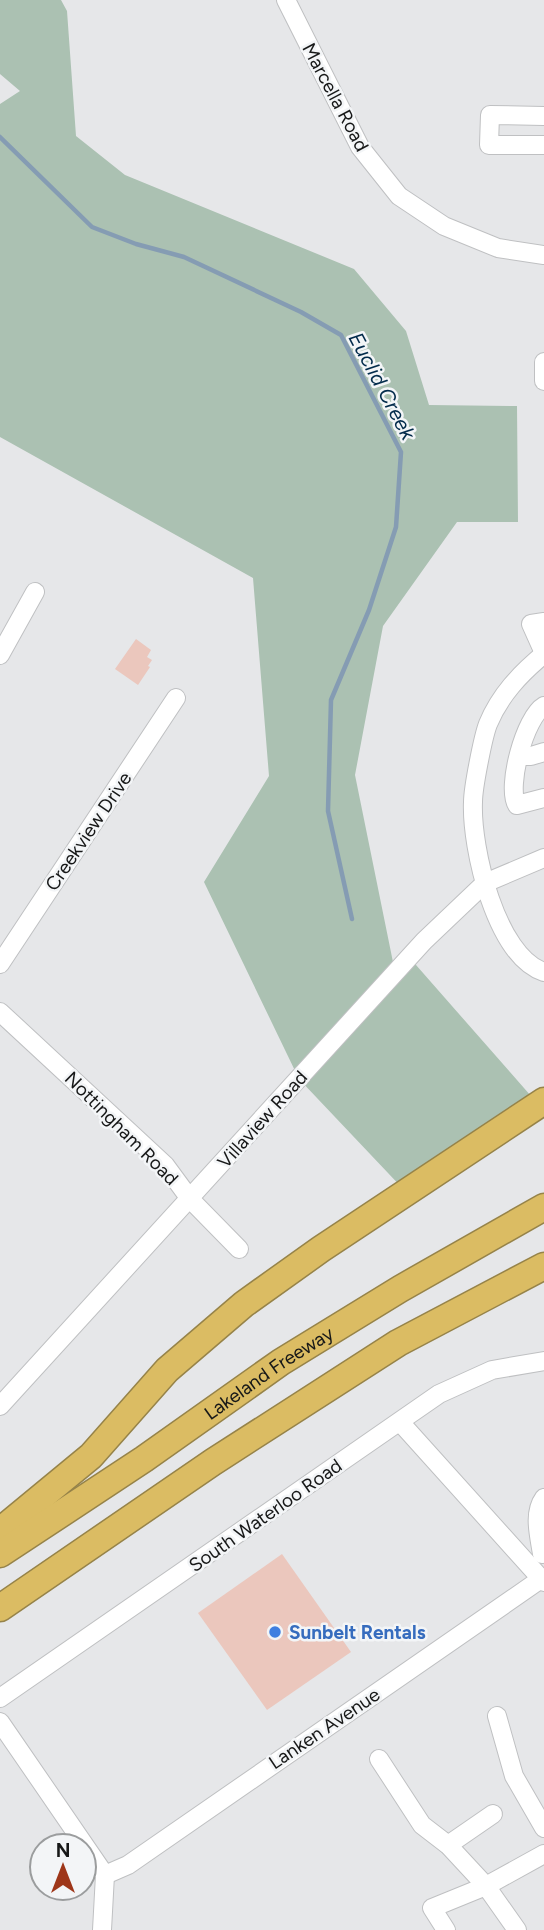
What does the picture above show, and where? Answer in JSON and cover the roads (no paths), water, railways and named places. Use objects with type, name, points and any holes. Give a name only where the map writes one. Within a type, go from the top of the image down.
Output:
[{"type":"highway","points":[[0,1531],[90,1456],[167,1370],[244,1304],[321,1249],[544,1101]]},
{"type":"highway","name":"Lakeland Freeway","points":[[0,1554],[144,1460],[281,1362],[544,1207]]},
{"type":"highway","points":[[0,1608],[213,1462],[387,1350],[544,1266]]},
{"type":"street","name":"Marcella Road","points":[[286,0],[360,147],[399,196],[444,226],[498,248],[544,255]]},
{"type":"street","points":[[544,116],[490,115],[489,145],[544,145]]},
{"type":"street","points":[[544,362],[544,381]]},
{"type":"street","points":[[0,655],[35,592]]},
{"type":"street","points":[[544,622],[531,624],[544,653],[502,696],[487,726],[473,802],[485,883],[499,923],[511,944],[535,969],[544,972]]},
{"type":"street","name":"Creekview Drive","points":[[0,964],[176,698]]},
{"type":"street","points":[[544,706],[538,709],[524,734],[515,779],[515,803],[522,805],[544,799]]},
{"type":"street","points":[[519,756],[544,752]]},
{"type":"street","name":"Villaview Road","points":[[0,1406],[424,941],[485,883],[543,859]]},
{"type":"street","name":"Nottingham Road","points":[[0,1012],[165,1165],[190,1199],[239,1249]]},
{"type":"street","name":"South Waterloo Road","points":[[0,1698],[439,1394],[492,1370],[524,1363],[544,1364]]},
{"type":"street","points":[[400,1422],[543,1580]]},
{"type":"street","points":[[523,1559],[543,1553],[537,1524],[538,1509],[544,1498]]},
{"type":"street","name":"Lanken Avenue","points":[[105,1875],[128,1864],[543,1580]]},
{"type":"street","points":[[497,1716],[514,1776],[544,1828]]},
{"type":"street","points":[[0,1723],[105,1875],[99,1928]]},
{"type":"street","points":[[379,1759],[422,1825],[448,1845],[485,1886],[517,1930]]},
{"type":"street","points":[[448,1845],[493,1814]]},
{"type":"street","points":[[446,1930],[432,1908],[485,1886],[544,1854]]},
{"type":"waterway","name":"Euclid Creek","points":[[0,137],[92,227],[136,244],[184,257],[301,312],[341,335],[401,452],[396,527],[369,610],[331,700],[328,811],[352,919]]},
{"type":"place","name":"Sunbelt Rentals","points":[[275,1632]]}]
